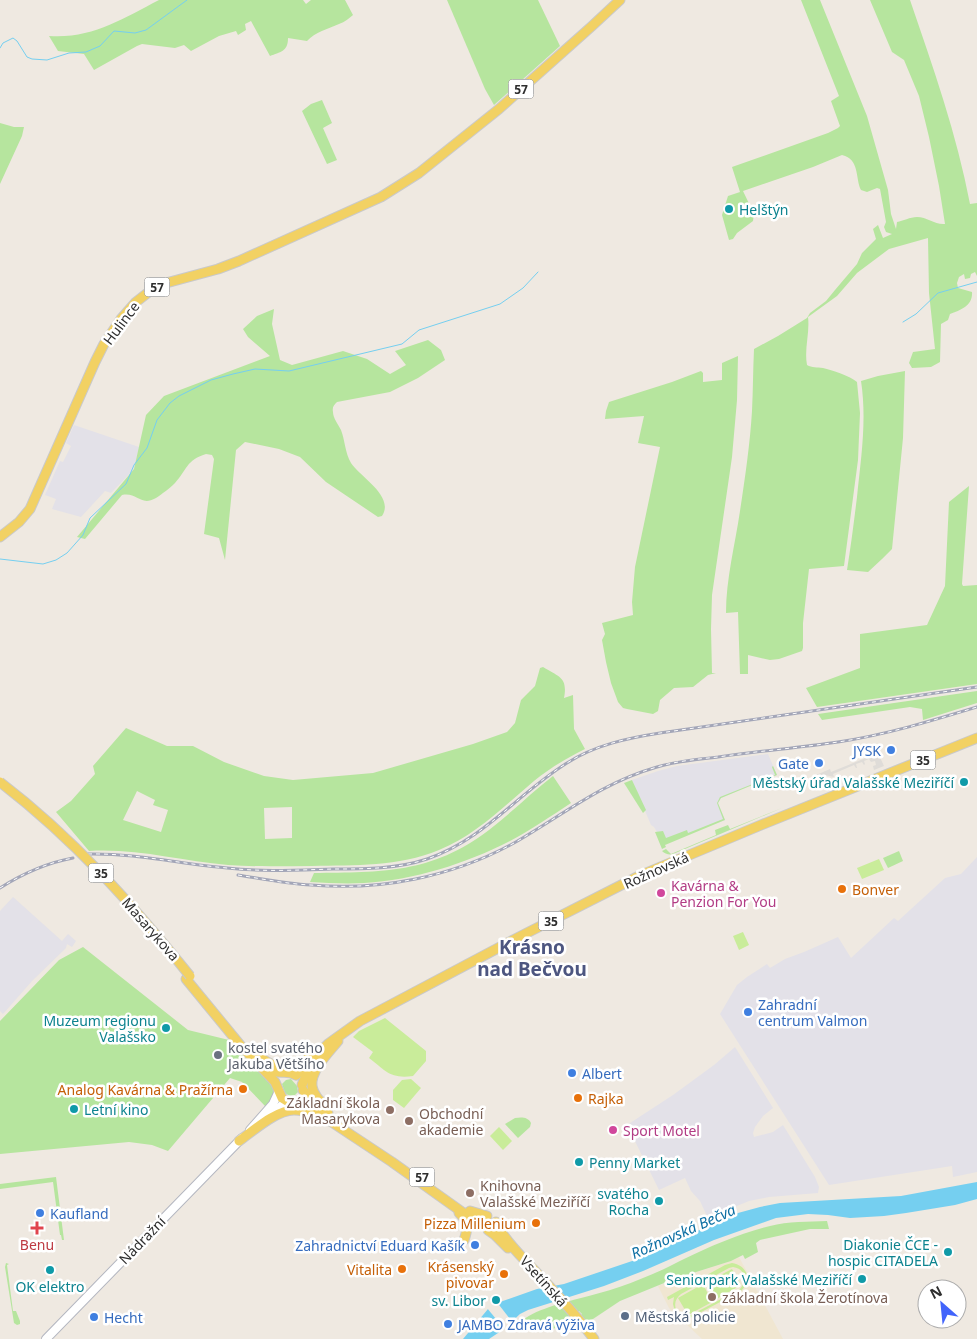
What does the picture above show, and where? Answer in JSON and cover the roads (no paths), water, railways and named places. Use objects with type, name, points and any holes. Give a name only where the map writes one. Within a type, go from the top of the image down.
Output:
[{"type":"main road","name":"Hulince","points":[[0,537],[20,522],[30,509],[98,356],[121,319],[142,295],[161,285],[239,261],[373,201],[399,187],[419,174],[488,119],[620,0]]},
{"type":"main road","name":"Rožnovská","points":[[296,1075],[328,1044],[384,1008],[639,876],[769,821],[977,738]]},
{"type":"main road","name":"Masarykova","points":[[0,782],[35,811],[91,863],[142,918],[240,1046],[272,1078],[278,1088]]},
{"type":"main road","name":"Masarykova","points":[[0,789],[50,831],[87,867],[269,1069],[278,1073],[292,1073],[296,1075]]},
{"type":"main road","name":"Rožnovská","points":[[303,1088],[308,1071],[348,1030]]},
{"type":"main road","name":"57","points":[[340,1123],[314,1092],[312,1080],[321,1062],[348,1030]]},
{"type":"main road","name":"35","points":[[253,1052],[272,1065],[286,1068],[301,1063],[328,1044]]},
{"type":"main road","name":"35","points":[[296,1075],[280,1080],[278,1088],[281,1097],[287,1101],[299,1097],[303,1088]]},
{"type":"main road","points":[[296,1075],[303,1088]]},
{"type":"main road","name":"Nádražní","points":[[46,1339],[239,1141],[273,1104],[278,1088]]},
{"type":"main road","name":"57","points":[[303,1088],[308,1098],[340,1123],[484,1219]]},
{"type":"main road","name":"57","points":[[287,1101],[309,1107],[404,1170],[462,1212],[484,1219],[493,1218],[496,1222]]},
{"type":"main road","name":"Nádražní","points":[[239,1141],[287,1101]]},
{"type":"main road","points":[[239,1141],[272,1117],[295,1110],[304,1111],[316,1116],[369,1146]]},
{"type":"main road","name":"57","points":[[369,1146],[389,1162],[392,1170]]},
{"type":"main road","points":[[404,1170],[464,1218],[468,1227],[464,1240]]},
{"type":"main road","name":"57","points":[[484,1219],[483,1227],[488,1230]]},
{"type":"main road","points":[[488,1230],[493,1228],[496,1222]]},
{"type":"main road","name":"Vsetínská","points":[[496,1222],[514,1251],[594,1339]]},
{"type":"main road","name":"Vsetínská","points":[[488,1230],[514,1251]]},
{"type":"main road","name":"Vsetínská","points":[[576,1319],[590,1339]]},
{"type":"water","points":[[977,1182],[977,1199],[955,1205],[884,1216],[850,1218],[808,1214],[776,1218],[714,1240],[604,1286],[528,1310],[520,1314],[504,1329],[489,1339],[463,1339],[488,1309],[500,1302],[537,1289],[564,1284],[641,1258],[738,1213],[780,1203],[901,1196]]},
{"type":"waterway","points":[[0,48],[3,43],[13,38],[27,57],[32,59],[47,60],[69,53],[86,52],[100,46],[114,31],[135,33],[146,30],[187,0]]},
{"type":"waterway","points":[[0,559],[43,564],[56,560],[67,553],[83,535],[90,518],[126,484],[134,465],[147,448],[157,420],[170,403],[179,396],[211,380],[233,374],[255,369],[289,371],[402,344],[419,330],[500,304],[523,288],[538,272]]},
{"type":"waterway","points":[[903,322],[916,314],[938,293],[977,282]]},
{"type":"railway","points":[[88,854],[123,855],[253,870],[369,868],[404,865],[427,859],[466,840],[567,763],[589,751],[612,743],[660,733],[977,687]]},
{"type":"railway","points":[[238,875],[293,884],[337,886],[364,886],[416,879],[466,865],[490,855],[514,843],[600,791],[657,767],[672,763],[873,736],[977,707]]},
{"type":"railway","points":[[0,888],[35,870],[73,858]]},
{"type":"place","name":"Helštýn","points":[[729,209]]},
{"type":"place","name":"JYSK","points":[[891,750]]},
{"type":"place","name":"Gate","points":[[819,763]]},
{"type":"place","name":"Městský úřad Valašské Meziříčí","points":[[964,782]]},
{"type":"place","name":"Bonver","points":[[842,889]]},
{"type":"place","name":"Kavárna & Penzion For You","points":[[661,893]]},
{"type":"place","name":"Zahradní centrum Valmon","points":[[748,1012]]},
{"type":"place","name":"Muzeum regionu Valašsko","points":[[166,1028]]},
{"type":"place","name":"kostel svatého Jakuba Většího","points":[[218,1055]]},
{"type":"place","name":"Albert","points":[[572,1073]]},
{"type":"place","name":"Analog Kavárna & Pražírna","points":[[243,1089]]},
{"type":"place","name":"Rajka","points":[[578,1098]]},
{"type":"place","name":"Letní kino","points":[[74,1109]]},
{"type":"place","name":"Základní škola Masarykova","points":[[390,1110]]},
{"type":"place","name":"Obchodní akademie","points":[[409,1121]]},
{"type":"place","name":"Sport Motel","points":[[613,1130]]},
{"type":"place","name":"Penny Market","points":[[579,1162]]},
{"type":"place","name":"Knihovna Valašské Meziříčí","points":[[470,1193]]},
{"type":"place","name":"svatého Rocha","points":[[659,1201]]},
{"type":"place","name":"Kaufland","points":[[40,1213]]},
{"type":"place","name":"Pizza Millenium","points":[[536,1223]]},
{"type":"place","name":"Benu","points":[[37,1228]]},
{"type":"place","name":"Zahradnictví Eduard Kašík","points":[[475,1245]]},
{"type":"place","name":"Diakonie ČCE - hospic CITADELA","points":[[948,1252]]},
{"type":"place","name":"Vitalita","points":[[402,1269]]},
{"type":"place","name":"OK elektro","points":[[50,1270]]},
{"type":"place","name":"Krásenský pivovar","points":[[504,1274]]},
{"type":"place","name":"Seniorpark Valašské Meziříčí","points":[[862,1279]]},
{"type":"place","name":"základní škola Žerotínova","points":[[712,1297]]},
{"type":"place","name":"sv. Libor","points":[[496,1300]]},
{"type":"place","name":"Městská policie","points":[[625,1316]]},
{"type":"place","name":"Hecht","points":[[94,1317]]},
{"type":"place","name":"JAMBO Zdravá výživa","points":[[448,1324]]},
{"type":"district","name":"Krásno nad Bečvou","points":[[532,958]]},
{"type":"water label","name":"Rožnovská Bečva","points":[[683,1231]]}]
